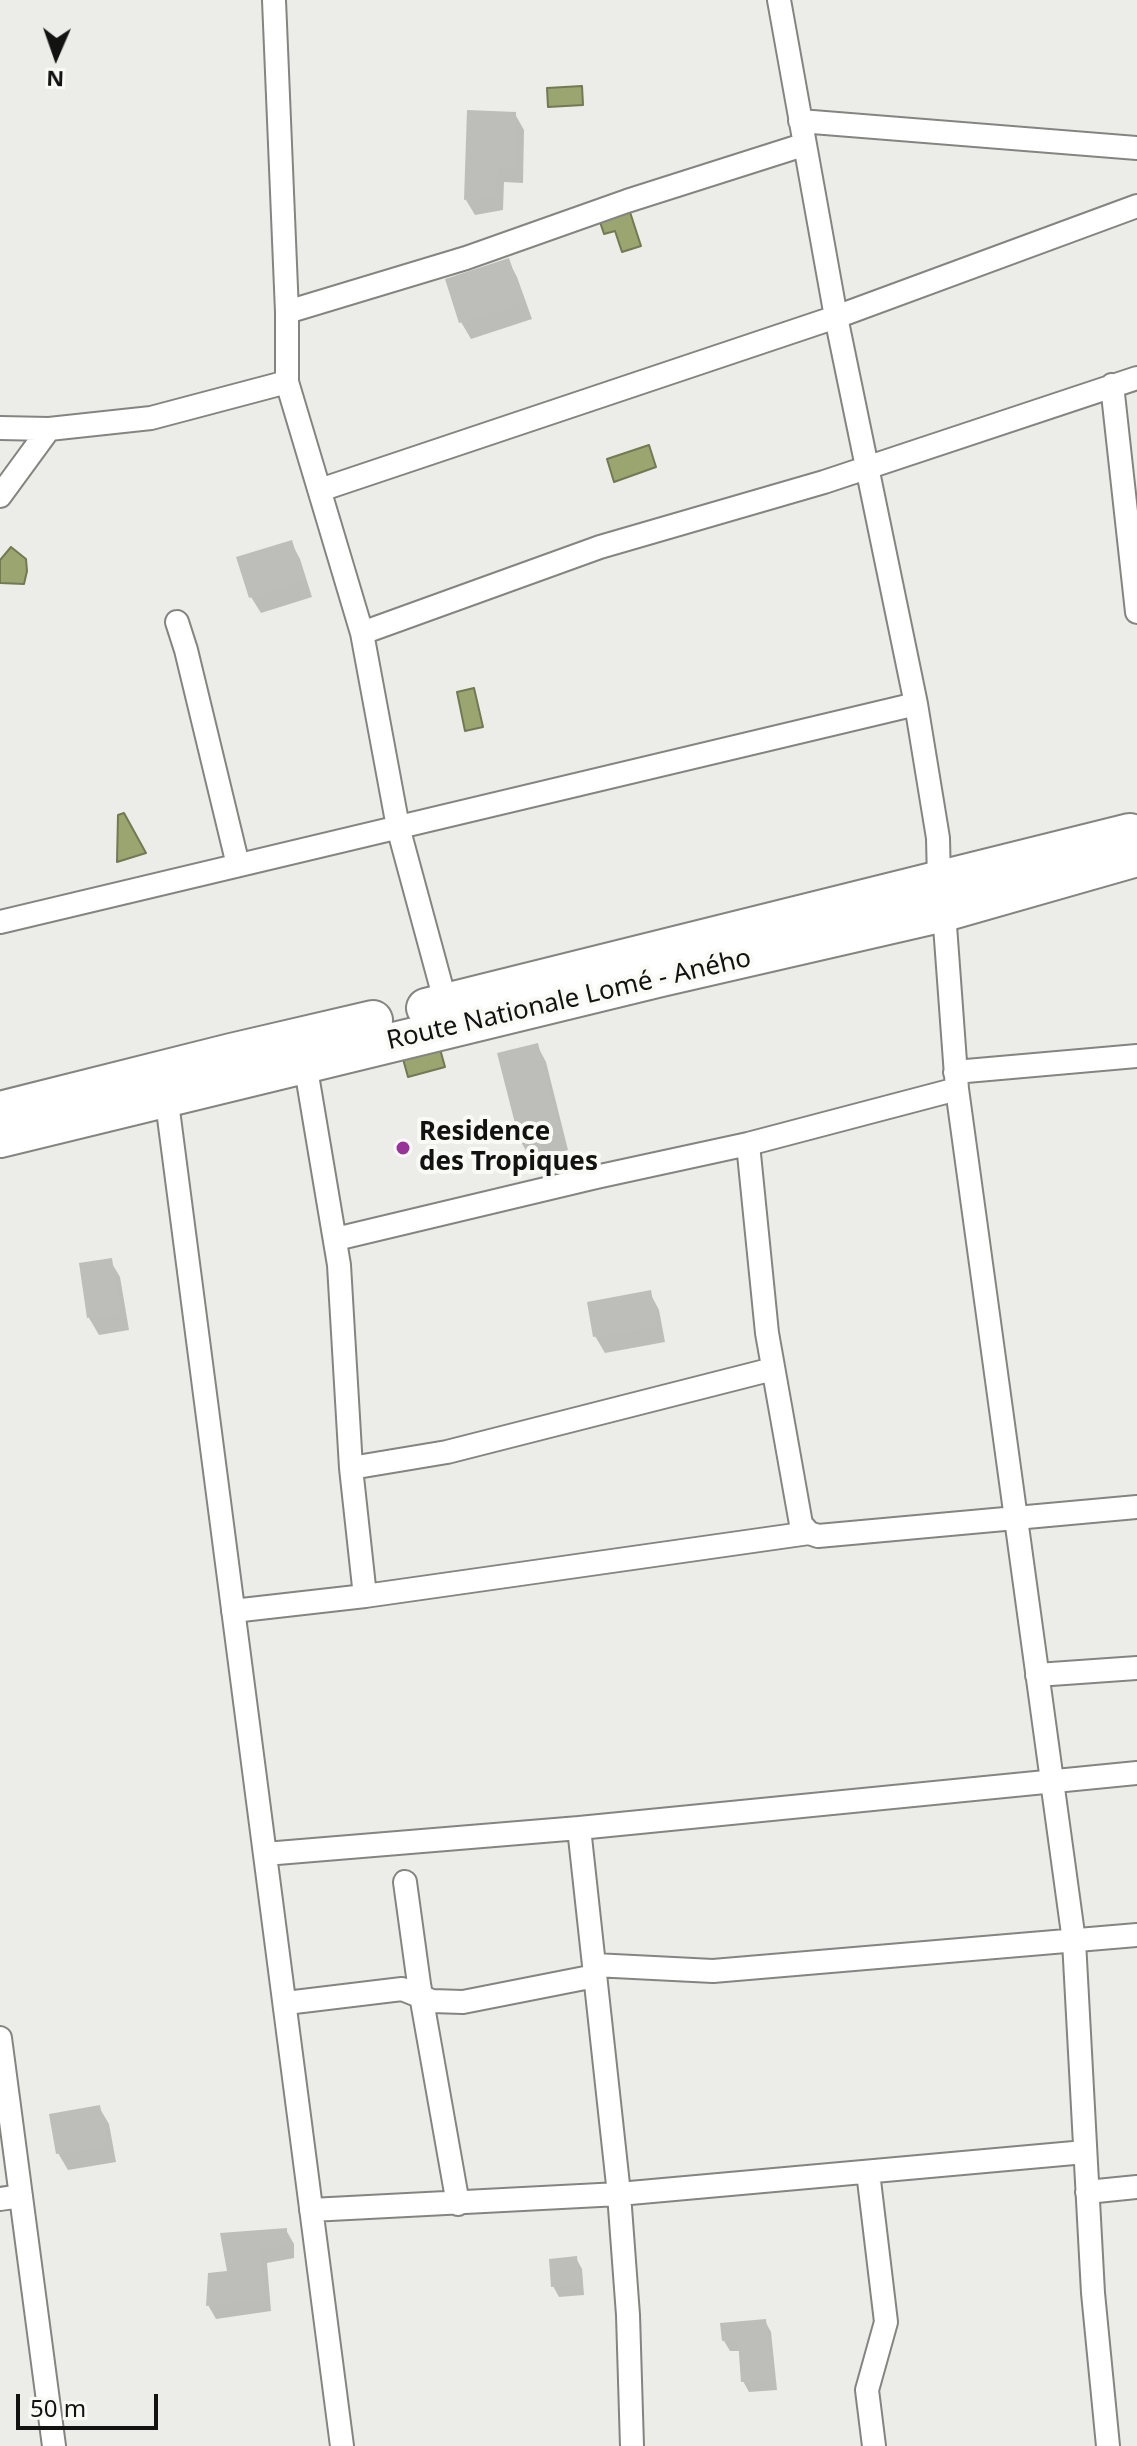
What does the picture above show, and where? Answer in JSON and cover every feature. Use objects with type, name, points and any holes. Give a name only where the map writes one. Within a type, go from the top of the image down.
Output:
[{"type":"highway","name":"Route Nationale Lomé - Aného","points":[[0,1111],[305,1063],[941,896],[1137,831]]},
{"type":"highway","name":"Route Nationale Lomé - Aného","points":[[0,1138],[165,1083],[491,990],[1137,857]]},
{"type":"street","points":[[274,0],[287,382],[362,633],[398,827],[446,1004]]},
{"type":"street","points":[[779,0],[803,145],[916,704],[938,838],[956,1081],[1074,1941],[1093,2293],[1108,2446]]},
{"type":"street","points":[[800,121],[1137,148]]},
{"type":"street","points":[[287,312],[466,258],[627,201],[803,145]]},
{"type":"street","points":[[320,490],[836,317],[1137,206]]},
{"type":"street","points":[[362,633],[600,547],[866,468],[1137,378]]},
{"type":"street","points":[[0,428],[49,429],[151,418],[287,382]]},
{"type":"street","points":[[1112,385],[1136,600]]},
{"type":"street","points":[[0,496],[49,429]]},
{"type":"street","points":[[177,622],[238,865]]},
{"type":"street","points":[[0,922],[916,704]]},
{"type":"street","points":[[336,1239],[748,1144],[956,1081],[1137,1056]]},
{"type":"street","points":[[305,1063],[336,1239],[343,1305],[351,1468],[365,1596]]},
{"type":"street","points":[[165,1083],[342,2446]]},
{"type":"street","points":[[748,1144],[773,1369],[801,1524],[809,1533]]},
{"type":"street","points":[[351,1468],[447,1452],[773,1369]]},
{"type":"street","points":[[233,1611],[365,1596],[809,1533],[818,1536],[1137,1507]]},
{"type":"street","points":[[1037,1675],[1137,1668]]},
{"type":"street","points":[[265,1854],[579,1828],[1137,1773]]},
{"type":"street","points":[[579,1828],[619,2194],[628,2315],[632,2446]]},
{"type":"street","points":[[405,1882],[458,2204]]},
{"type":"street","points":[[286,2003],[397,1990],[406,1990],[440,2002],[463,2002],[594,1971],[713,1971],[1137,1935]]},
{"type":"street","points":[[0,2038],[11,2198],[54,2446]]},
{"type":"street","points":[[311,2210],[619,2194],[1085,2152]]},
{"type":"street","points":[[868,2172],[886,2322],[867,2390],[874,2446]]},
{"type":"street","points":[[1087,2192],[1137,2187]]},
{"type":"shaded area","points":[[582,86],[583,105],[548,107],[547,88]]},
{"type":"shaded area","points":[[629,209],[641,246],[622,252],[615,231],[604,234],[599,219]]},
{"type":"shaded area","points":[[649,445],[656,467],[614,482],[607,459]]},
{"type":"shaded area","points":[[11,547],[26,559],[24,584],[0,583],[0,560]]},
{"type":"shaded area","points":[[474,688],[483,727],[465,731],[457,692]]},
{"type":"shaded area","points":[[124,813],[146,853],[117,862],[118,815]]},
{"type":"shaded area","points":[[440,1049],[445,1067],[408,1077],[403,1059]]},
{"type":"building","points":[[467,110],[516,112],[515,168],[497,168],[495,195],[464,200]]},
{"type":"building","points":[[509,258],[524,302],[459,323],[445,279]]},
{"type":"building","points":[[292,540],[304,580],[249,598],[236,557]]},
{"type":"building","points":[[538,1043],[560,1133],[520,1143],[497,1053]]},
{"type":"building","points":[[112,1258],[120,1313],[87,1318],[79,1263]]},
{"type":"building","points":[[651,1290],[657,1325],[593,1337],[587,1302]]},
{"type":"building","points":[[100,2105],[107,2145],[56,2154],[49,2114]]},
{"type":"building","points":[[287,2228],[287,2244],[260,2249],[264,2297],[206,2306],[208,2273],[227,2271],[220,2233]]},
{"type":"building","points":[[577,2256],[579,2284],[551,2287],[549,2259]]},
{"type":"building","points":[[766,2319],[772,2380],[741,2382],[738,2340],[722,2341],[720,2323]]},
{"type":"place","name":"Residence des Tropiques","points":[[403,1148]]}]
